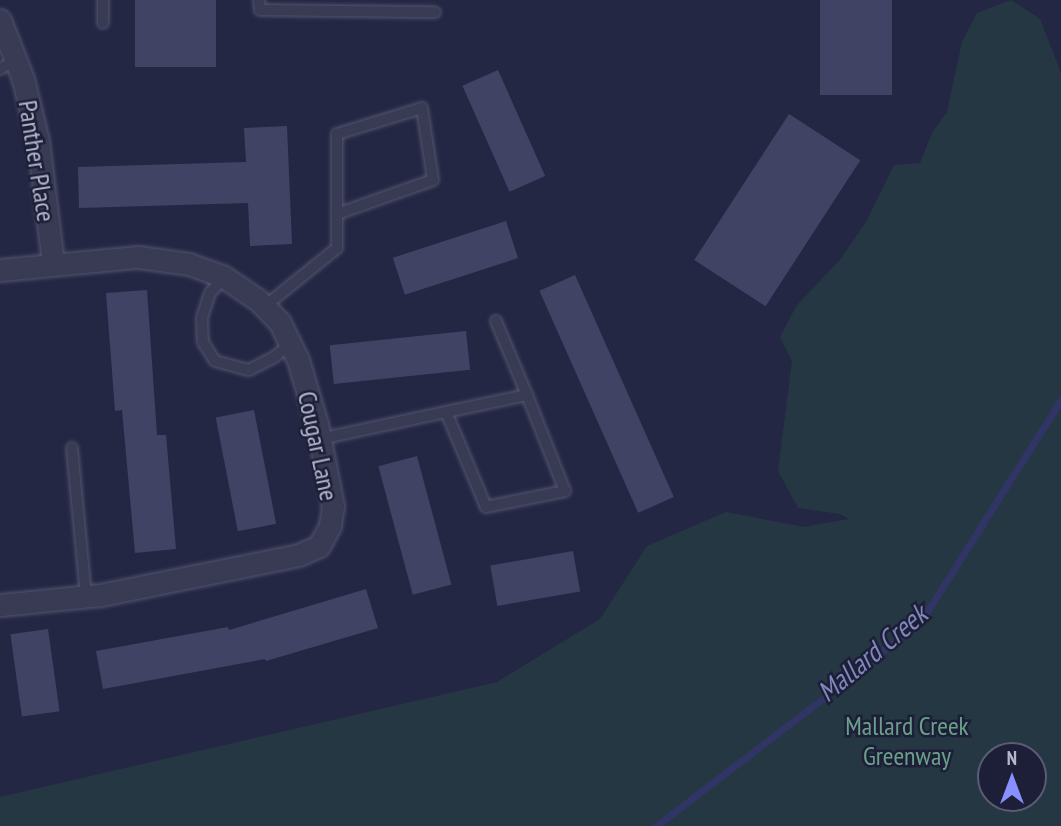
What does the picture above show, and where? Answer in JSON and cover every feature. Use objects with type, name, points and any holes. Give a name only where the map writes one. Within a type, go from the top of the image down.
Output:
[{"type":"street","name":"Panther Place","points":[[0,20],[8,65],[38,141],[53,264]]},
{"type":"street","name":"Cougar Lane","points":[[0,270],[138,257],[189,264],[224,277],[264,307],[280,323],[291,344],[320,439],[333,506],[330,526],[319,546],[299,555],[157,586],[86,597],[0,605]]},
{"type":"lane","points":[[103,0],[103,23]]},
{"type":"lane","points":[[259,0],[260,10],[435,12]]},
{"type":"lane","points":[[264,307],[337,248],[337,214],[337,134],[422,108],[433,180],[337,214]]},
{"type":"lane","points":[[224,277],[211,293],[202,318],[203,342],[215,361],[249,370],[274,358],[291,344]]},
{"type":"lane","points":[[446,412],[486,507],[565,491],[496,321]]},
{"type":"lane","points":[[320,439],[527,395]]},
{"type":"lane","points":[[72,448],[86,597]]},
{"type":"green space","name":"Mallard Creek Greenway","points":[[1011,0],[1040,19],[1061,73],[1061,826],[0,826],[0,797],[497,682],[600,619],[647,546],[726,512],[804,527],[849,519],[840,514],[798,508],[778,471],[792,361],[780,337],[797,305],[839,261],[866,222],[894,165],[920,163],[932,133],[947,112],[962,42],[977,13]]},
{"type":"building","points":[[135,0],[216,0],[216,67],[135,67]]},
{"type":"building","points":[[820,0],[892,0],[892,95],[820,95]]},
{"type":"building","points":[[498,70],[545,176],[510,192],[462,86]]},
{"type":"building","points":[[789,114],[860,160],[766,306],[694,260]]},
{"type":"building","points":[[287,126],[292,244],[250,246],[248,203],[79,208],[78,167],[246,162],[244,128]]},
{"type":"building","points":[[506,221],[518,258],[405,295],[393,258]]},
{"type":"building","points":[[575,275],[674,497],[638,513],[539,291]]},
{"type":"building","points":[[147,290],[157,435],[166,435],[176,549],[135,553],[122,410],[115,411],[106,293]]},
{"type":"building","points":[[466,331],[470,370],[334,384],[330,345]]},
{"type":"building","points":[[254,410],[276,524],[238,531],[216,417]]},
{"type":"building","points":[[417,456],[451,584],[413,595],[378,466]]},
{"type":"building","points":[[573,551],[580,591],[497,606],[490,566]]},
{"type":"building","points":[[366,589],[378,628],[266,661],[265,659],[103,689],[96,651],[228,627],[229,630]]},
{"type":"building","points":[[48,629],[60,711],[22,716],[10,634]]},
{"type":"waterway","name":"Mallard Creek","points":[[656,826],[923,618],[1061,400]]}]
